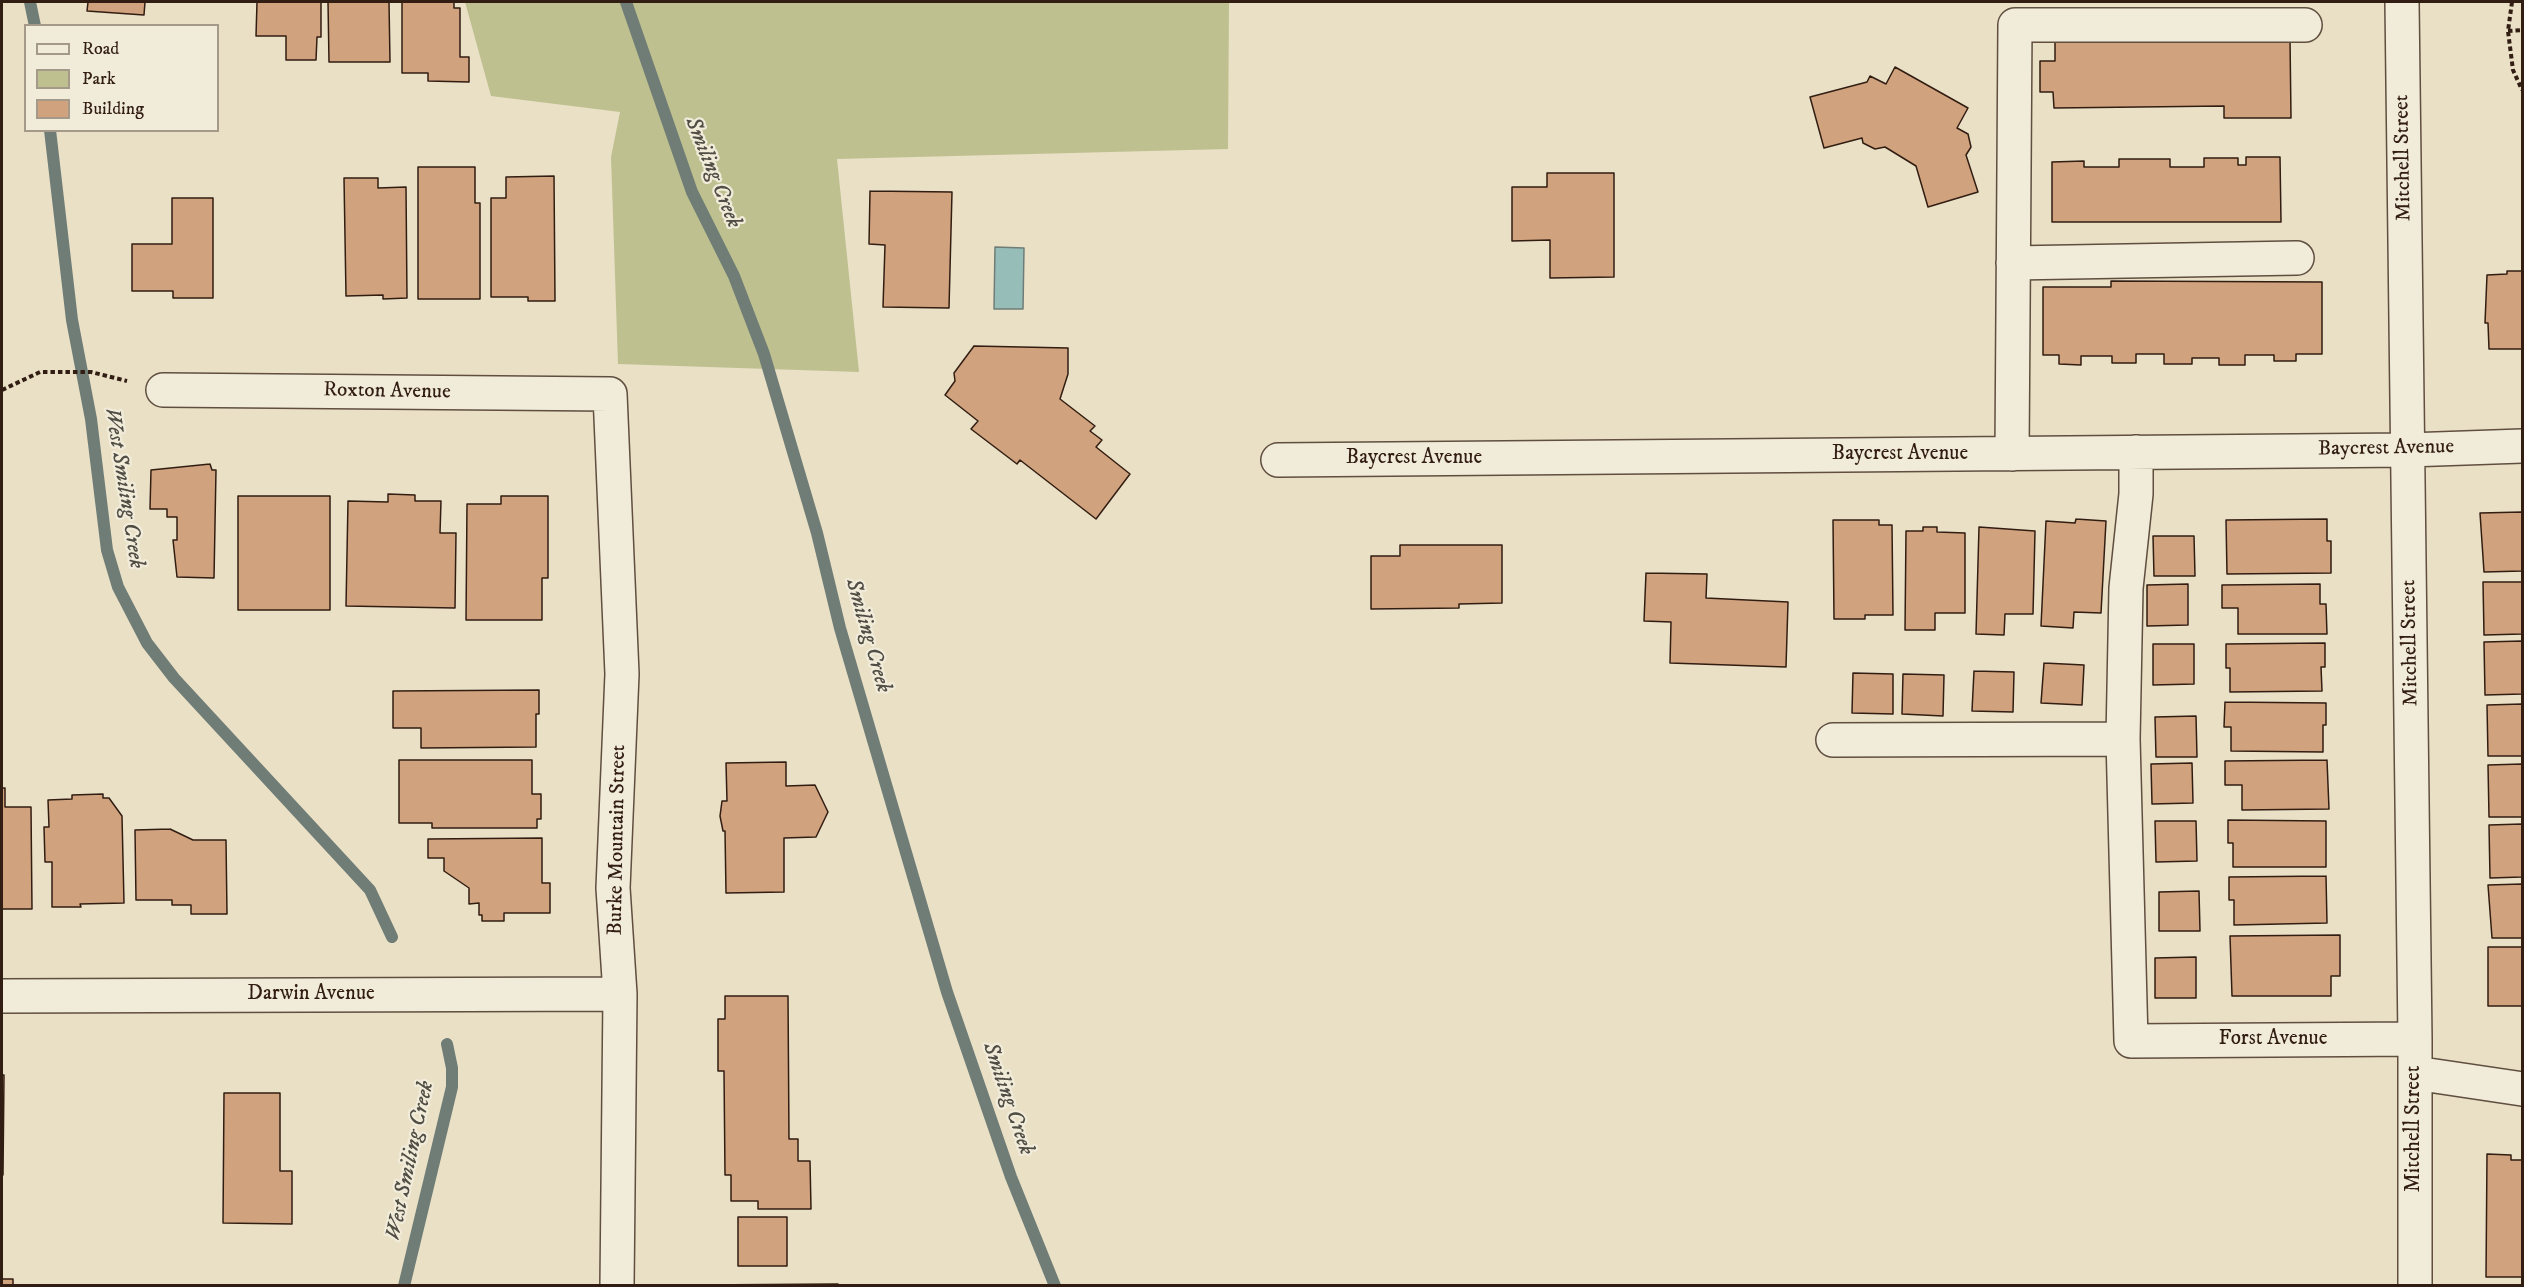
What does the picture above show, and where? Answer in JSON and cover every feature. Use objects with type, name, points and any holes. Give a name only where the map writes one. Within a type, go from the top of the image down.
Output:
[{"type":"street","name":"Mitchell Street","points":[[2402,2],[2415,1039],[2415,1286]]},
{"type":"street","points":[[2012,454],[2015,25],[2305,25]]},
{"type":"street","points":[[2013,263],[2296,258]]},
{"type":"street","name":"Roxton Avenue","points":[[163,390],[610,394]]},
{"type":"street","name":"Burke Mountain Street","points":[[610,394],[622,674],[613,888],[620,994],[617,1286]]},
{"type":"street","name":"Baycrest Avenue","points":[[1278,460],[2408,450],[2523,446]]},
{"type":"street","points":[[1833,740],[2123,739],[2126,588],[2136,494],[2136,452]]},
{"type":"street","name":"Forst Avenue","points":[[2123,739],[2131,1041],[2415,1039]]},
{"type":"street","name":"Darwin Avenue","points":[[2,996],[620,994]]},
{"type":"street","points":[[2415,1073],[2523,1089]]},
{"type":"path","points":[[2512,2],[2508,31],[2513,70],[2523,90]]},
{"type":"path","points":[[2508,31],[2523,30]]},
{"type":"path","points":[[2,390],[40,372],[92,372]]},
{"type":"green space","points":[[465,2],[1229,2],[1228,149],[837,159],[859,372],[618,364],[611,157],[620,112],[491,96]]},
{"type":"water","points":[[995,247],[1024,248],[1023,309],[994,309]]},
{"type":"building","points":[[88,2],[145,2],[144,15],[87,11]]},
{"type":"building","points":[[257,2],[321,2],[321,37],[317,37],[316,60],[286,60],[286,36],[256,36]]},
{"type":"building","points":[[328,2],[389,2],[390,62],[329,62]]},
{"type":"building","points":[[402,2],[454,2],[454,8],[460,8],[460,57],[469,57],[469,82],[428,81],[428,73],[402,73]]},
{"type":"building","points":[[2290,39],[2291,118],[2224,118],[2224,106],[2054,108],[2053,92],[2040,92],[2040,61],[2055,61],[2055,40]]},
{"type":"building","points":[[1895,67],[1968,108],[1957,128],[1968,134],[1971,147],[1966,155],[1978,192],[1928,207],[1916,166],[1885,147],[1875,149],[1863,143],[1862,138],[1824,148],[1810,97],[1867,82],[1870,76],[1886,84]]},
{"type":"building","points":[[2246,157],[2280,157],[2281,222],[2052,222],[2052,162],[2084,161],[2084,167],[2119,167],[2119,159],[2170,159],[2170,167],[2204,167],[2204,158],[2238,158],[2238,165],[2246,165]]},
{"type":"building","points":[[418,167],[475,167],[475,203],[480,203],[480,299],[418,299]]},
{"type":"building","points":[[1547,173],[1614,173],[1614,277],[1550,278],[1550,240],[1512,241],[1512,187],[1547,187]]},
{"type":"building","points":[[554,176],[555,301],[528,301],[528,297],[491,297],[491,198],[506,198],[506,177]]},
{"type":"building","points":[[344,178],[378,178],[378,188],[406,187],[407,298],[383,299],[383,295],[346,296]]},
{"type":"building","points":[[870,191],[952,192],[949,308],[883,307],[885,245],[869,244]]},
{"type":"building","points":[[172,198],[213,198],[213,298],[173,298],[173,291],[132,291],[132,244],[172,244]]},
{"type":"building","points":[[2507,271],[2522,271],[2522,349],[2489,349],[2488,323],[2485,323],[2487,275],[2507,274]]},
{"type":"building","points":[[2111,281],[2322,282],[2322,354],[2296,354],[2296,361],[2274,361],[2274,355],[2245,355],[2245,365],[2219,365],[2219,358],[2192,358],[2192,364],[2164,364],[2164,354],[2136,354],[2136,363],[2112,363],[2112,356],[2081,356],[2081,365],[2059,364],[2059,355],[2043,355],[2043,287],[2111,287]]},
{"type":"building","points":[[974,346],[1068,348],[1068,374],[1060,399],[1095,426],[1090,431],[1102,440],[1096,447],[1130,474],[1096,519],[1020,460],[1017,464],[971,429],[978,421],[945,395],[955,381],[954,373]]},
{"type":"building","points":[[210,464],[212,470],[216,470],[214,578],[177,577],[173,540],[177,540],[177,517],[167,517],[167,509],[150,509],[151,470]]},
{"type":"building","points":[[388,494],[415,495],[415,501],[441,501],[440,533],[456,533],[455,608],[346,606],[348,501],[388,502]]},
{"type":"building","points":[[238,496],[330,496],[330,610],[238,610]]},
{"type":"building","points":[[501,496],[548,496],[548,578],[542,578],[542,620],[466,620],[467,504],[501,504]]},
{"type":"building","points":[[2522,512],[2522,571],[2484,572],[2480,513]]},
{"type":"building","points":[[2076,519],[2106,521],[2101,613],[2074,612],[2073,628],[2041,626],[2046,521],[2075,523]]},
{"type":"building","points":[[2327,519],[2327,541],[2331,541],[2331,573],[2227,574],[2226,520]]},
{"type":"building","points":[[1833,520],[1879,520],[1879,525],[1892,525],[1893,615],[1865,615],[1865,619],[1834,619]]},
{"type":"building","points":[[1923,527],[1937,527],[1937,532],[1965,533],[1965,613],[1935,613],[1935,630],[1905,630],[1906,531],[1923,531]]},
{"type":"building","points":[[1979,527],[2035,531],[2033,614],[2005,614],[2004,635],[1976,634]]},
{"type":"building","points":[[2153,536],[2194,536],[2195,576],[2154,576]]},
{"type":"building","points":[[1400,545],[1502,545],[1502,603],[1459,604],[1459,608],[1371,609],[1371,556],[1400,556]]},
{"type":"building","points":[[1646,573],[1707,574],[1706,598],[1788,602],[1786,667],[1670,663],[1671,622],[1644,621]]},
{"type":"building","points":[[2483,582],[2522,582],[2522,634],[2484,635]]},
{"type":"building","points":[[2188,584],[2188,625],[2147,626],[2147,585]]},
{"type":"building","points":[[2320,584],[2320,604],[2326,604],[2327,634],[2238,634],[2238,608],[2222,608],[2222,585]]},
{"type":"building","points":[[2522,641],[2522,694],[2485,695],[2484,642]]},
{"type":"building","points":[[2325,643],[2325,667],[2321,667],[2322,691],[2230,692],[2230,668],[2226,668],[2226,644]]},
{"type":"building","points":[[2153,644],[2194,644],[2194,684],[2153,685]]},
{"type":"building","points":[[2044,663],[2084,665],[2082,705],[2041,703]]},
{"type":"building","points":[[1974,671],[2014,672],[2013,712],[1972,711]]},
{"type":"building","points":[[1853,673],[1893,674],[1893,714],[1852,713]]},
{"type":"building","points":[[1903,674],[1944,675],[1943,716],[1902,714]]},
{"type":"building","points":[[539,690],[536,747],[421,748],[421,728],[393,728],[393,691]]},
{"type":"building","points":[[2225,702],[2326,703],[2323,752],[2231,751],[2231,727],[2224,727]]},
{"type":"building","points":[[2522,704],[2522,756],[2488,756],[2487,705]]},
{"type":"building","points":[[2196,716],[2197,757],[2156,757],[2155,717]]},
{"type":"building","points":[[399,760],[532,760],[532,794],[541,794],[541,819],[537,819],[537,828],[432,828],[432,823],[399,823]]},
{"type":"building","points":[[2327,760],[2329,809],[2242,810],[2242,785],[2225,785],[2225,761]]},
{"type":"building","points":[[786,762],[786,786],[815,785],[828,812],[816,837],[784,838],[784,892],[726,893],[725,831],[723,831],[720,816],[722,801],[727,801],[726,763]]},
{"type":"building","points":[[2192,763],[2193,803],[2152,804],[2151,764]]},
{"type":"building","points":[[2522,764],[2522,817],[2489,817],[2488,765]]},
{"type":"building","points":[[2,788],[5,788],[5,807],[31,807],[32,909],[2,909]]},
{"type":"building","points":[[103,794],[103,798],[109,798],[122,816],[124,903],[52,907],[52,862],[45,862],[44,827],[49,827],[48,800],[72,799],[72,795]]},
{"type":"building","points":[[2228,820],[2326,821],[2326,867],[2233,867],[2233,843],[2228,843]]},
{"type":"building","points":[[2155,821],[2196,821],[2197,861],[2156,862]]},
{"type":"building","points":[[2522,824],[2522,877],[2490,878],[2489,825]]},
{"type":"building","points":[[170,829],[193,840],[226,840],[227,914],[191,914],[191,905],[172,905],[172,900],[136,900],[135,830]]},
{"type":"building","points":[[542,838],[542,883],[550,883],[550,913],[504,913],[504,921],[482,921],[482,915],[479,915],[479,903],[469,904],[469,888],[444,871],[444,858],[428,858],[428,839]]},
{"type":"building","points":[[2326,876],[2327,923],[2234,925],[2234,900],[2229,900],[2229,877]]},
{"type":"building","points":[[2522,884],[2522,938],[2492,938],[2488,885]]},
{"type":"building","points":[[2199,891],[2200,931],[2159,931],[2159,892]]},
{"type":"building","points":[[2340,935],[2340,976],[2331,976],[2331,996],[2232,996],[2230,936]]},
{"type":"building","points":[[2488,947],[2522,947],[2522,1006],[2488,1006]]},
{"type":"building","points":[[2196,957],[2196,998],[2155,998],[2155,958]]},
{"type":"building","points":[[725,996],[788,996],[789,1139],[798,1139],[798,1161],[810,1161],[811,1209],[758,1209],[758,1201],[731,1201],[731,1175],[725,1175],[724,1071],[718,1071],[718,1019],[725,1019]]},
{"type":"building","points":[[2,1075],[4,1075],[3,1175],[2,1175]]},
{"type":"building","points":[[224,1093],[280,1093],[280,1171],[292,1171],[292,1224],[223,1223]]},
{"type":"building","points":[[2487,1154],[2511,1155],[2511,1160],[2522,1160],[2522,1277],[2486,1277]]},
{"type":"building","points":[[738,1217],[787,1217],[787,1266],[738,1266]]},
{"type":"building","points":[[2,1279],[13,1279],[13,1286],[2,1286]]},
{"type":"building","points":[[838,1284],[838,1286],[696,1285]]},
{"type":"waterway","name":"West Smiling Creek","points":[[30,2],[35,24]]},
{"type":"waterway","name":"Smiling Creek","points":[[626,2],[692,192],[734,276],[764,354],[817,533],[840,628],[947,992],[1011,1177],[1055,1286]]},
{"type":"waterway","name":"West Smiling Creek","points":[[50,132],[72,320],[91,419],[107,550],[118,587],[147,643],[174,678],[370,890],[392,937]]},
{"type":"waterway","name":"West Smiling Creek","points":[[404,1286],[452,1087],[452,1068],[447,1044]]}]
